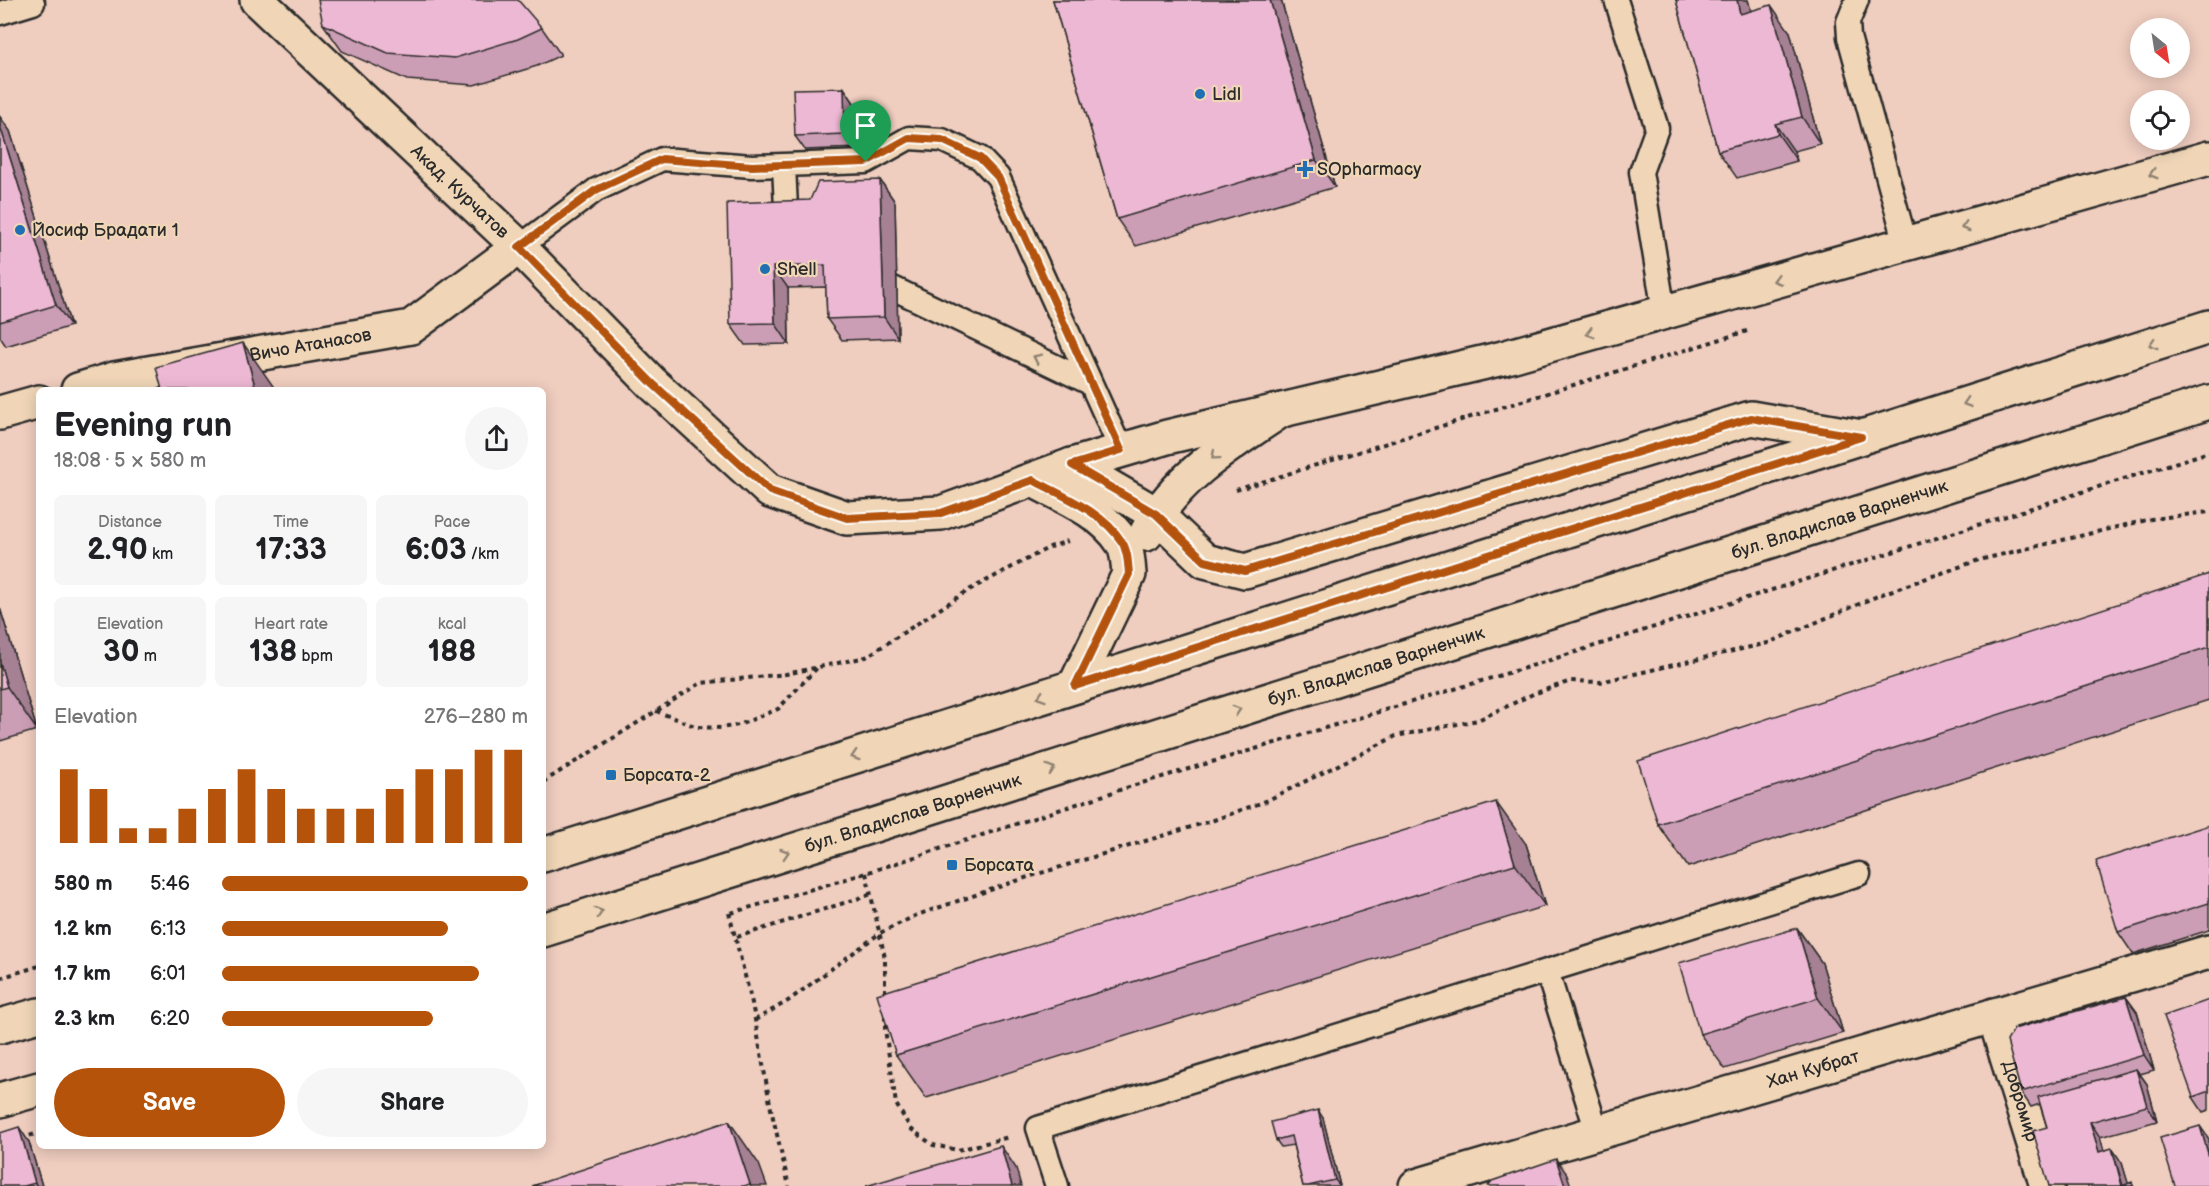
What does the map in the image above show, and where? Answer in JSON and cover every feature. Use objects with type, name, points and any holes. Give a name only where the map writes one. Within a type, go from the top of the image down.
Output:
[{"type":"main road","name":"Акад. Курчатов","points":[[257,0],[519,247],[652,383],[770,491],[847,518],[941,513],[1072,465],[1167,436],[1503,358],[2209,158]]},
{"type":"main road","name":"Вичо Атанасов","points":[[89,387],[114,380],[411,327],[519,247]]},
{"type":"main road","points":[[546,854],[2209,327]]},
{"type":"main road","name":"бул. Владислав Варненчик","points":[[546,929],[2209,402]]},
{"type":"main road","points":[[0,413],[36,403]]},
{"type":"main road","points":[[1075,686],[1156,514],[1189,478],[1216,455],[1280,411]]},
{"type":"main road","points":[[1072,465],[1156,514],[1205,561],[1245,571],[1751,418],[1861,437]]},
{"type":"main road","points":[[1033,480],[1088,510],[1110,528],[1124,543],[1129,574]]},
{"type":"main road","name":"Хан Кубрат","points":[[1431,1184],[1597,1132],[2209,952]]},
{"type":"main road","name":"Добромир","points":[[1994,1015],[2047,1186]]},
{"type":"main road","points":[[0,1026],[36,1016]]},
{"type":"main road","points":[[0,1100],[36,1090]]},
{"type":"lane","points":[[1616,0],[1657,128],[1641,172],[1665,312]]},
{"type":"lane","points":[[1857,0],[1848,22],[1849,38],[1906,244]]},
{"type":"lane","points":[[0,13],[33,3]]},
{"type":"lane","points":[[519,247],[596,190],[662,159],[752,166],[866,162],[909,138],[942,140],[980,158],[998,177],[1121,450]]},
{"type":"lane","points":[[784,165],[788,238],[798,243]]},
{"type":"lane","points":[[852,269],[1090,383]]},
{"type":"lane","points":[[1057,1186],[1038,1128],[1859,874]]},
{"type":"lane","points":[[1547,971],[1597,1132]]},
{"type":"path","points":[[1225,493],[1751,329]]},
{"type":"path","points":[[718,916],[866,873],[1121,789],[1528,667],[2209,452]]},
{"type":"path","points":[[755,1020],[788,1001],[879,933],[917,915],[1017,880],[1214,820],[1266,801],[1396,736],[1478,720],[1533,694],[1570,681],[1600,682],[1768,644],[1887,592],[1979,560],[2151,519],[2209,512]]},
{"type":"path","points":[[546,780],[701,683],[786,674],[866,657],[969,591],[1050,547],[1110,528]]},
{"type":"path","points":[[656,711],[697,727],[721,728],[739,725],[778,709],[818,667]]},
{"type":"path","points":[[866,873],[885,958],[885,1029],[896,1104],[911,1129],[933,1145],[958,1150],[987,1144],[1038,1128]]},
{"type":"path","points":[[737,937],[872,894]]},
{"type":"path","points":[[729,913],[737,937],[771,1109],[789,1186]]},
{"type":"path","points":[[0,978],[36,967]]},
{"type":"path","points":[[20,1138],[36,1134]]},
{"type":"building","points":[[318,0],[518,0],[542,28],[518,39],[455,58],[388,53],[323,24]]},
{"type":"building","name":"Lidl","points":[[1053,0],[1270,0],[1316,160],[1117,219]]},
{"type":"building","points":[[1676,0],[1737,0],[1740,14],[1771,5],[1802,117],[1775,124],[1778,134],[1718,151]]},
{"type":"building","points":[[844,88],[845,134],[795,136],[793,89]]},
{"type":"building","name":"Йосиф Брадати 1","points":[[0,126],[56,305],[0,322]]},
{"type":"building","points":[[880,180],[884,317],[827,319],[825,265],[773,267],[775,323],[730,324],[727,203],[810,200],[818,182]]},
{"type":"building","points":[[243,343],[255,387],[161,387],[156,367]]},
{"type":"building","points":[[2209,574],[2209,647],[1658,824],[1638,761]]},
{"type":"building","points":[[0,663],[7,687],[0,689]]},
{"type":"building","points":[[1496,802],[1515,864],[896,1055],[877,994]]},
{"type":"building","points":[[2209,825],[2209,903],[2118,932],[2096,861]]},
{"type":"building","points":[[1797,928],[1818,998],[1700,1034],[1679,963]]},
{"type":"building","points":[[2126,997],[2144,1055],[2021,1092],[2007,1041],[2014,1029]]},
{"type":"building","points":[[2209,1000],[2209,1091],[2193,1097],[2164,1016]]},
{"type":"building","points":[[2136,1069],[2147,1106],[2090,1122],[2099,1152],[2112,1148],[2122,1186],[2049,1186],[2033,1131],[2047,1127],[2038,1097]]},
{"type":"building","points":[[1318,1110],[1335,1180],[1303,1186],[1291,1136],[1276,1140],[1271,1122]]},
{"type":"building","points":[[729,1121],[750,1184],[744,1186],[532,1186]]},
{"type":"building","points":[[2200,1126],[2209,1157],[2209,1186],[2175,1186],[2160,1138]]},
{"type":"building","points":[[19,1127],[35,1183],[24,1186],[0,1186],[0,1133]]},
{"type":"building","points":[[1001,1146],[1012,1186],[866,1186]]},
{"type":"building","points":[[1556,1159],[1565,1186],[1488,1186],[1492,1181]]},
{"type":"place","name":"Lidl","points":[[1200,94]]},
{"type":"place","name":"SOpharmacy","points":[[1305,169]]},
{"type":"place","name":"Йосиф Брадати 1","points":[[20,230]]},
{"type":"place","name":"Shell","points":[[765,269]]},
{"type":"place","name":"Борсата-2","points":[[611,775]]},
{"type":"place","name":"Борсата","points":[[952,865]]},
{"type":"route","points":[[909,138],[942,140],[980,158],[998,177],[1121,450],[1072,465],[1156,514],[1205,561],[1245,571],[1751,418],[1861,437],[1075,686],[1129,574],[1124,543],[1088,510],[1033,480],[941,513],[847,518],[770,491],[652,383],[519,247],[596,190],[662,159],[752,166],[866,162],[909,138]]}]
